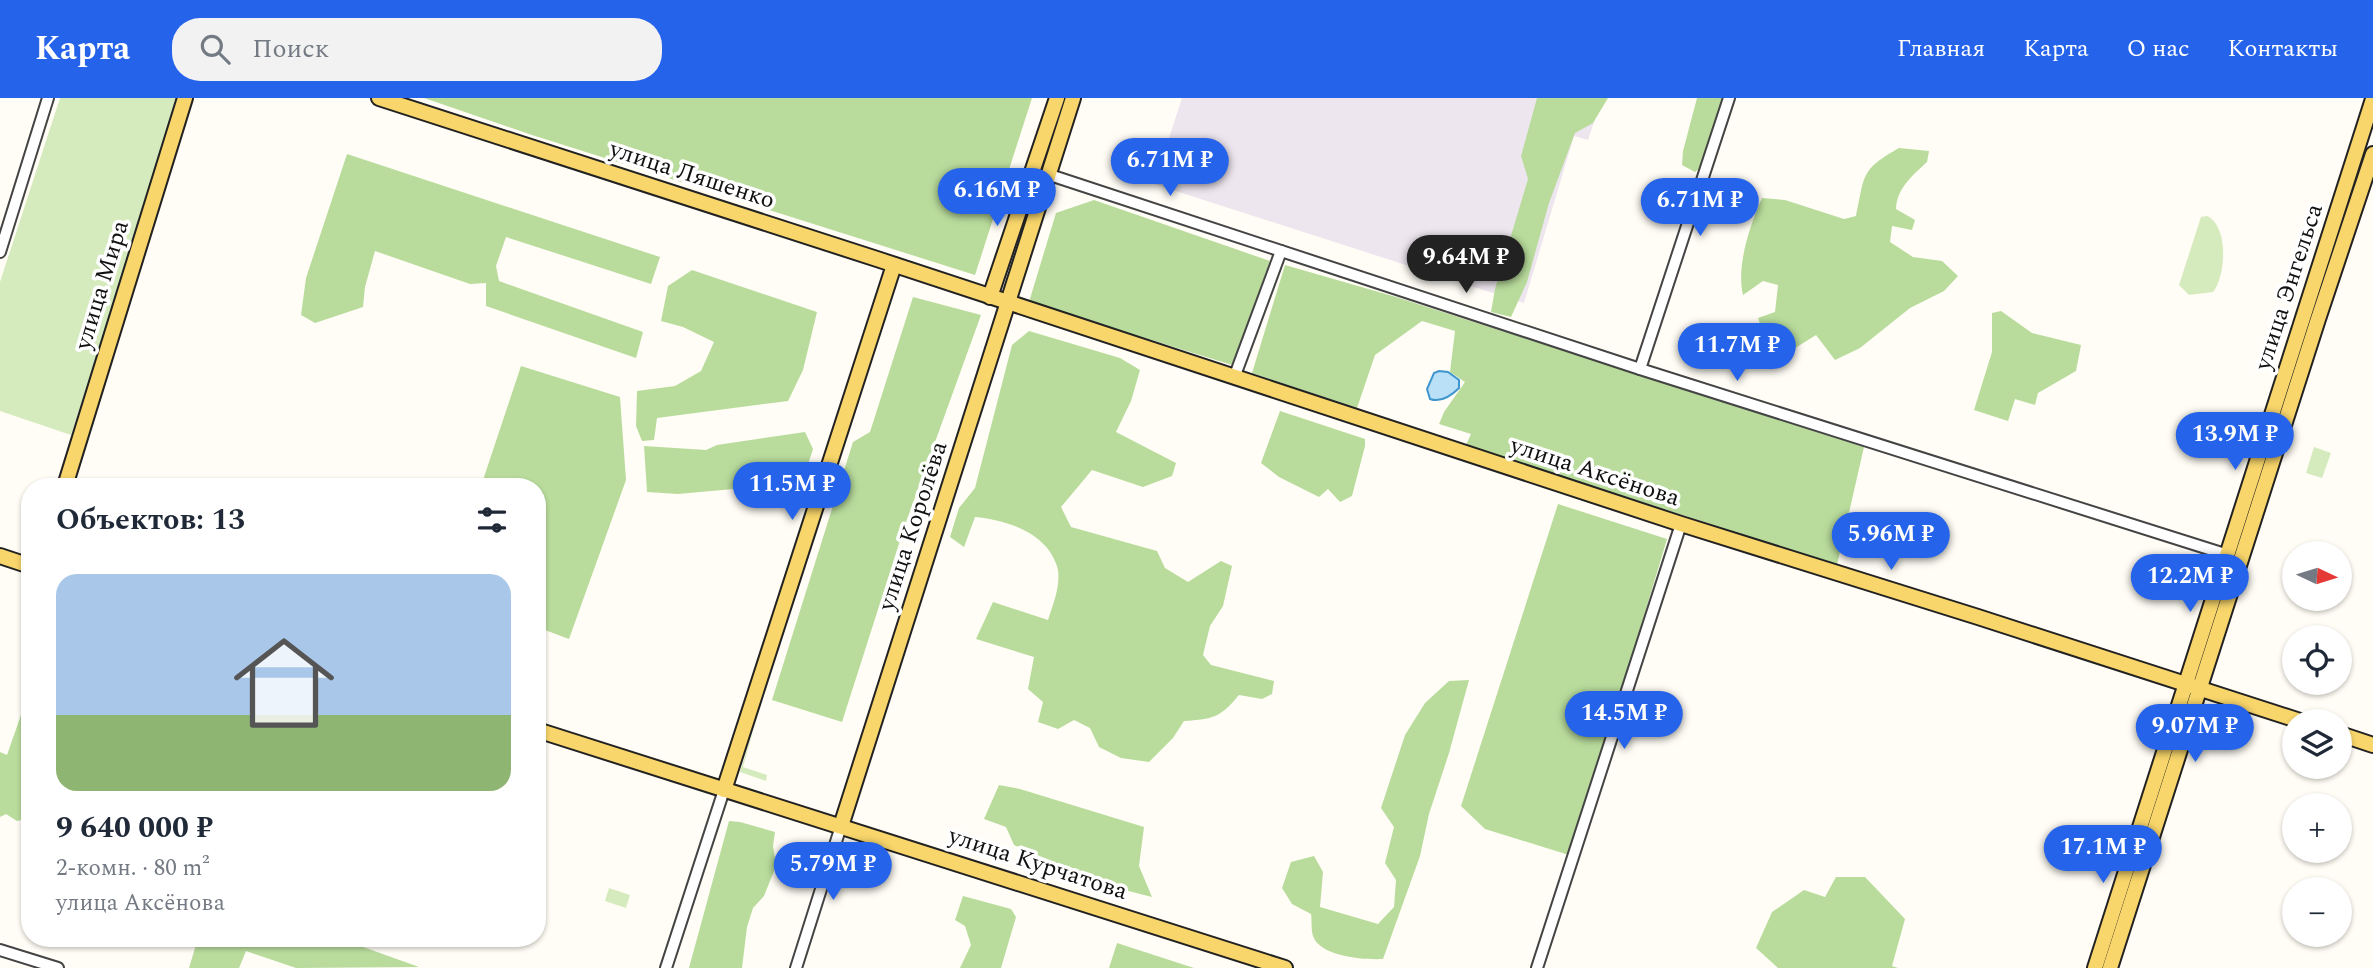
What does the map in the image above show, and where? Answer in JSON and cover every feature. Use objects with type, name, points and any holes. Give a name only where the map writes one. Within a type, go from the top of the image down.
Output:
[{"type":"main road","name":"улица Мира","points":[[67,478],[185,98]]},
{"type":"main road","name":"улица Ляшенко","points":[[379,98],[990,297]]},
{"type":"main road","points":[[990,297],[1057,98]]},
{"type":"main road","name":"улица Королёва","points":[[841,826],[1073,98]]},
{"type":"main road","name":"улица Энгельса","points":[[2110,968],[2373,99]]},
{"type":"main road","name":"улица Энгельса","points":[[2234,557],[2373,154]]},
{"type":"main road","points":[[1034,169],[1050,175]]},
{"type":"main road","points":[[724,790],[894,265]]},
{"type":"main road","name":"улица Аксёнова","points":[[990,297],[1681,524],[2282,715]]},
{"type":"main road","points":[[0,556],[21,563]]},
{"type":"main road","name":"улица Энгельса","points":[[2095,968],[2194,686]]},
{"type":"main road","name":"улица Курчатова","points":[[546,733],[1285,968]]},
{"type":"main road","points":[[2352,738],[2373,745]]},
{"type":"street","points":[[0,252],[48,98]]},
{"type":"street","points":[[1640,369],[1730,98]]},
{"type":"street","points":[[1050,175],[1640,369],[2234,557]]},
{"type":"street","points":[[1234,378],[1281,251]]},
{"type":"street","points":[[1537,968],[1681,524]]},
{"type":"street","points":[[666,968],[724,790]]},
{"type":"street","name":"улица Королёва","points":[[796,968],[841,826]]},
{"type":"street","points":[[0,950],[58,968]]},
{"type":"shaded area","points":[[1182,98],[1602,98],[1588,140],[1574,136],[1524,303],[1154,184]]},
{"type":"green space","points":[[60,98],[179,98],[71,435],[0,411],[0,282]]},
{"type":"green space","points":[[424,98],[1032,98],[975,275],[532,135]]},
{"type":"green space","points":[[1537,98],[1608,98],[1593,123],[1575,133],[1549,203],[1527,282],[1511,317],[1491,312],[1495,289],[1528,179],[1521,156]]},
{"type":"green space","points":[[1697,98],[1724,98],[1705,164],[1695,172],[1682,165]]},
{"type":"green space","points":[[1899,148],[1929,151],[1927,162],[1906,183],[1897,202],[1896,209],[1915,220],[1912,230],[1892,226],[1890,242],[1913,257],[1942,261],[1958,276],[1944,291],[1910,308],[1860,348],[1835,360],[1816,335],[1792,350],[1767,344],[1758,318],[1775,312],[1778,285],[1763,281],[1743,295],[1741,284],[1745,246],[1762,198],[1785,200],[1844,219],[1856,216],[1866,175],[1877,162]]},
{"type":"green space","points":[[347,154],[660,257],[651,284],[506,237],[496,266],[499,281],[643,332],[636,358],[486,306],[486,283],[470,284],[375,251],[365,287],[363,307],[315,323],[301,315],[306,278]]},
{"type":"green space","points":[[1094,200],[1270,261],[1232,365],[1029,302],[1056,213]]},
{"type":"green space","points":[[2207,216],[2214,221],[2222,240],[2221,275],[2213,292],[2189,295],[2179,285],[2201,217]]},
{"type":"green space","points":[[1285,265],[1396,297],[1864,447],[1837,565],[1466,445],[1471,434],[1439,424],[1465,382],[1450,372],[1455,331],[1422,321],[1375,355],[1357,408],[1252,373]]},
{"type":"green space","points":[[692,270],[817,312],[803,370],[788,401],[657,418],[654,440],[642,441],[636,426],[637,391],[675,386],[701,371],[714,342],[683,327],[661,321],[668,286]]},
{"type":"green space","points":[[913,297],[981,315],[905,525],[842,722],[772,700],[853,442],[870,432]]},
{"type":"green space","points":[[2001,311],[2032,333],[2081,345],[2076,371],[2038,393],[2035,405],[2015,399],[2008,421],[1974,410],[1992,352],[1992,313]]},
{"type":"green space","points":[[1029,331],[1120,358],[1140,370],[1131,401],[1116,432],[1176,463],[1172,476],[1143,487],[1092,470],[1061,507],[1071,527],[1157,551],[1165,568],[1188,582],[1221,561],[1232,566],[1223,606],[1210,626],[1203,655],[1211,665],[1274,681],[1272,694],[1262,699],[1239,695],[1215,716],[1184,721],[1173,738],[1149,762],[1121,758],[1099,747],[1090,728],[1074,720],[1058,729],[1038,722],[1043,702],[1028,689],[1034,657],[976,639],[993,602],[1048,620],[1058,586],[1057,566],[1052,554],[1034,536],[1012,525],[975,517],[964,547],[950,537],[959,508],[975,488],[1012,345]]},
{"type":"green space","points":[[521,366],[620,397],[626,480],[569,639],[546,630],[546,478],[484,478]]},
{"type":"green space","points":[[1280,411],[1365,439],[1352,496],[1340,502],[1328,489],[1319,497],[1279,477],[1261,463]]},
{"type":"green space","points":[[805,432],[813,449],[802,483],[678,494],[647,492],[644,446],[706,450],[717,445]]},
{"type":"green space","points":[[2314,447],[2331,453],[2322,478],[2306,473]]},
{"type":"green space","points":[[1558,504],[1667,539],[1572,856],[1485,829],[1461,806]]},
{"type":"green space","points":[[1469,680],[1429,814],[1420,856],[1383,959],[1355,958],[1324,949],[1313,936],[1311,914],[1292,904],[1282,888],[1291,862],[1314,856],[1323,872],[1320,907],[1378,924],[1394,907],[1396,880],[1385,863],[1394,827],[1381,808],[1405,735],[1425,703],[1449,681]]},
{"type":"green space","points":[[21,715],[21,820],[17,821],[6,814],[0,817],[0,752],[7,755]]},
{"type":"green space","points":[[756,720],[743,767],[767,775],[766,781],[740,772]]},
{"type":"green space","points":[[999,785],[1144,827],[1139,866],[1152,897],[1109,886],[1014,845],[1006,827],[984,819]]},
{"type":"green space","points":[[729,821],[775,832],[773,846],[776,866],[764,896],[753,908],[747,927],[742,968],[689,968]]},
{"type":"green space","points":[[1836,877],[1865,877],[1905,919],[1892,966],[1898,968],[1778,968],[1756,948],[1772,912],[1804,890],[1825,897]]},
{"type":"green space","points":[[609,888],[630,895],[626,908],[605,901]]},
{"type":"green space","points":[[963,896],[1011,909],[1016,917],[1001,968],[960,968],[971,945],[965,926],[955,920]]},
{"type":"green space","points":[[1117,943],[1194,968],[1109,968]]},
{"type":"green space","points":[[195,947],[363,947],[419,967],[296,968],[246,951],[239,968],[189,968]]},
{"type":"water","points":[[1448,372],[1459,380],[1459,388],[1446,398],[1434,400],[1430,399],[1427,389],[1434,373]]}]
